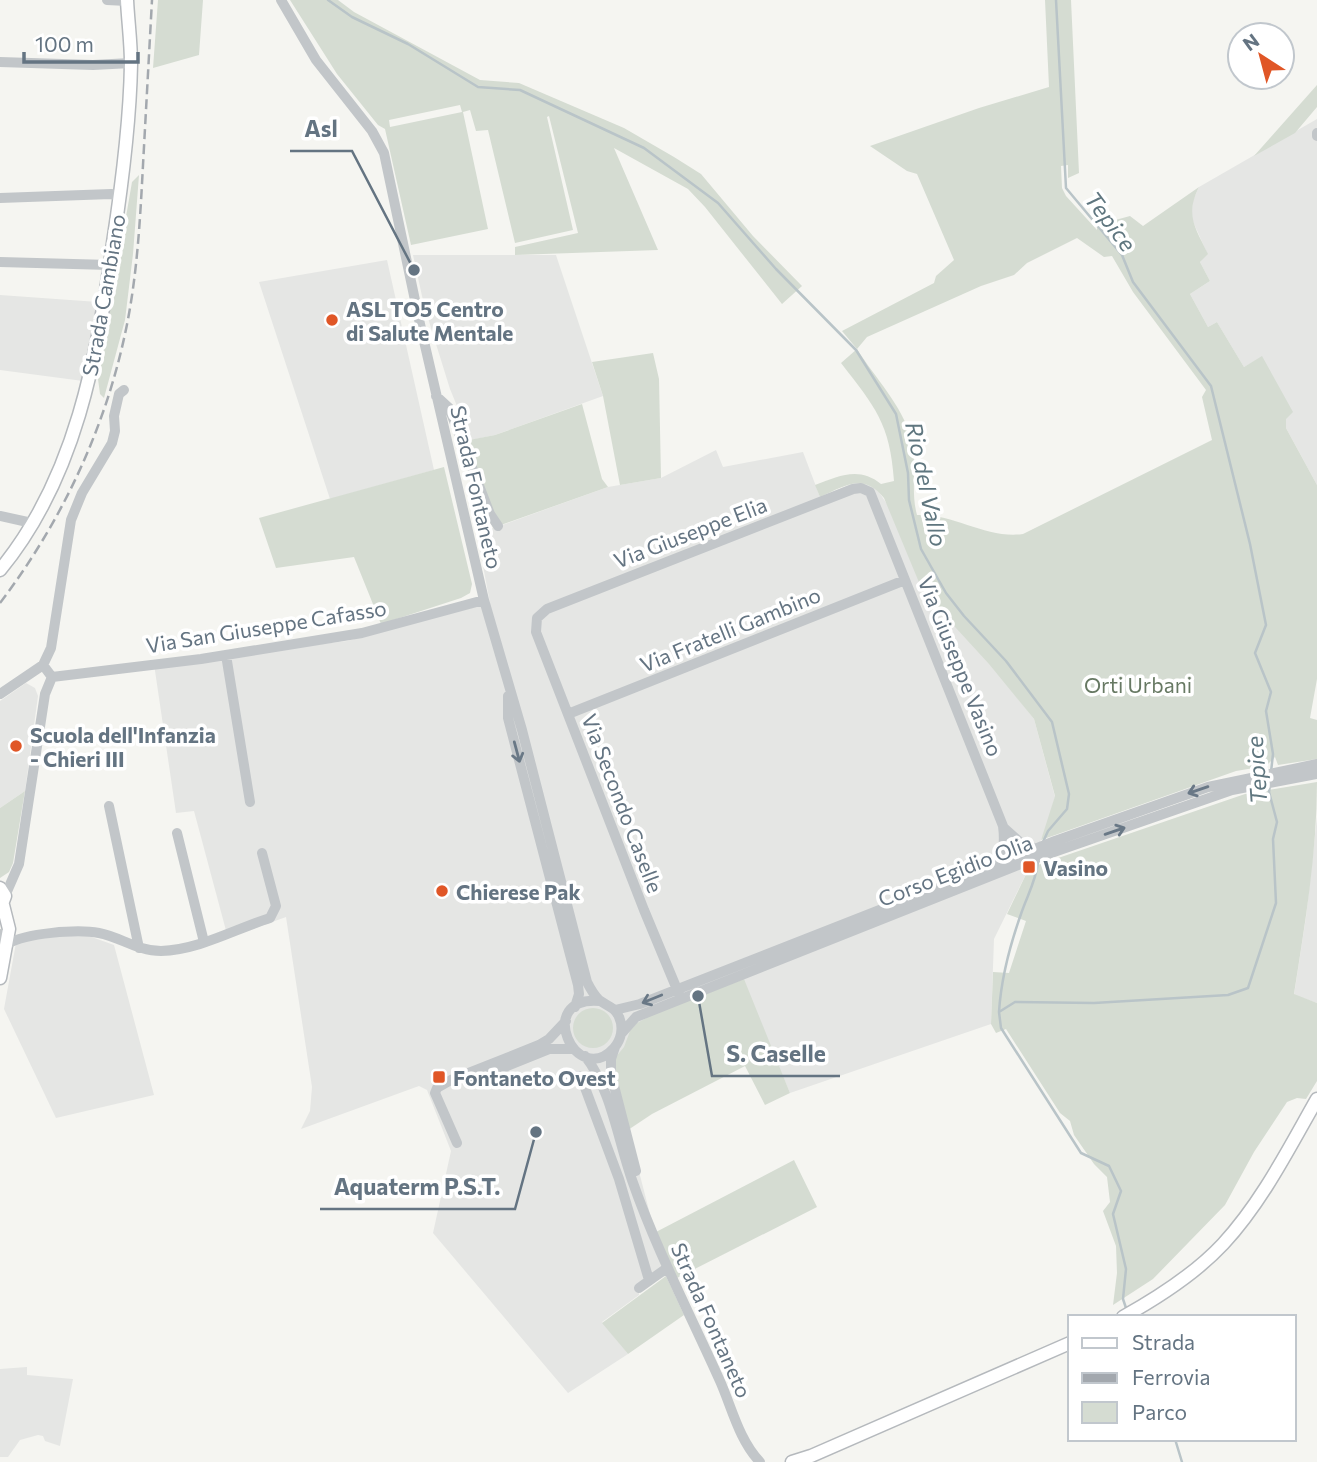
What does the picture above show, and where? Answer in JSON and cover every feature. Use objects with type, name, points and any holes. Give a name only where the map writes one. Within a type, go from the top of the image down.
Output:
[{"type":"main road","name":"Strada Cambiano","points":[[0,569],[32,523],[66,453],[92,370],[110,265],[127,130],[131,63],[127,1]]},
{"type":"main road","points":[[0,976],[4,939],[9,929],[2,896]]},
{"type":"main road","points":[[1127,1315],[1168,1291],[1223,1244],[1256,1200],[1317,1099]]},
{"type":"main road","points":[[792,1462],[807,1459],[1068,1344]]},
{"type":"street","points":[[107,0],[127,1]]},
{"type":"street","name":"Strada Fontaneto","points":[[281,0],[316,60],[372,131],[384,153],[484,600],[587,982],[600,1001]]},
{"type":"street","points":[[0,62],[93,65],[131,63]]},
{"type":"street","points":[[0,198],[111,194],[120,196]]},
{"type":"street","points":[[0,262],[110,265]]},
{"type":"street","points":[[0,694],[43,665],[51,648],[71,520],[82,493],[112,443],[116,405],[119,394],[124,390]]},
{"type":"street","points":[[436,395],[449,408],[490,514],[498,526]]},
{"type":"street","name":"Via Giuseppe Vasino","points":[[860,488],[870,492],[1003,826],[1003,852],[996,864]]},
{"type":"street","name":"Via Giuseppe Elia","points":[[537,618],[547,609],[860,488]]},
{"type":"street","points":[[0,516],[32,523]]},
{"type":"street","name":"Via Fratelli Gambino","points":[[568,714],[905,580]]},
{"type":"street","name":"Via San Giuseppe Cafasso","points":[[52,677],[226,655],[362,633],[484,600]]},
{"type":"street","name":"Via Secondo Caselle","points":[[537,618],[536,632],[679,994]]},
{"type":"street","points":[[226,655],[250,802]]},
{"type":"street","points":[[2,896],[14,878],[19,864],[45,694],[52,677],[43,665]]},
{"type":"street","points":[[457,1143],[435,1093],[442,1084],[539,1045],[566,1021],[579,995],[508,718],[509,685]]},
{"type":"street","name":"Corso Egidio Olia","points":[[621,1034],[636,1017],[679,994],[1035,848],[1208,787],[1279,776],[1317,764]]},
{"type":"street","name":"Corso Egidio Olia","points":[[1279,776],[1317,774]]},
{"type":"street","name":"Corso Egidio Olia","points":[[615,1010],[679,994],[1031,860],[1264,779]]},
{"type":"street","points":[[110,806],[139,948]]},
{"type":"street","points":[[1003,826],[1022,844],[1035,848]]},
{"type":"street","points":[[177,833],[204,942]]},
{"type":"street","points":[[4,939],[80,931],[99,933],[139,948],[161,951],[204,942],[270,918],[276,906],[262,853]]},
{"type":"street","points":[[575,1007],[583,1002],[600,1001],[615,1010],[621,1026],[621,1034],[611,1059],[611,1074],[644,1210]]},
{"type":"street","points":[[566,1021],[566,1036],[573,1049]]},
{"type":"street","points":[[585,1056],[602,1056],[616,1045]]},
{"type":"street","points":[[458,1077],[475,1079],[549,1049],[573,1049],[585,1056],[599,1076],[644,1210]]},
{"type":"street","points":[[568,1078],[578,1076],[584,1085],[620,1179],[649,1280]]},
{"type":"street","name":"Strada Fontaneto","points":[[644,1210],[667,1268],[720,1380],[747,1446],[760,1462]]},
{"type":"street","points":[[639,1288],[667,1268]]},
{"type":"street","name":"Strada Fontaneto","points":[[747,1446],[747,1462]]},
{"type":"shaded area","points":[[1317,119],[1317,485],[1286,428],[1262,357],[1244,367],[1217,322],[1208,327],[1190,294],[1210,281],[1200,262],[1207,253],[1191,217],[1193,200],[1199,187]]},
{"type":"shaded area","points":[[413,255],[556,255],[603,396],[495,435],[471,440],[450,389],[424,305]]},
{"type":"shaded area","points":[[387,260],[434,470],[330,499],[259,282]]},
{"type":"shaded area","points":[[0,295],[98,302],[83,381],[0,370]]},
{"type":"shaded area","points":[[716,450],[723,467],[803,452],[820,497],[856,482],[869,484],[877,489],[1001,677],[1034,719],[1055,797],[1046,828],[1029,868],[994,939],[991,1024],[790,1093],[746,988],[628,1129],[666,1276],[639,1287],[639,1295],[602,1322],[628,1354],[568,1393],[433,1233],[451,1151],[427,1090],[419,1086],[301,1129],[310,1111],[312,1087],[286,917],[228,938],[194,811],[176,813],[154,664],[347,641],[490,603],[477,534],[608,487],[661,478]]},
{"type":"shaded area","name":"Scuola dell'Infanzia - Chieri III","points":[[26,683],[35,688],[38,696],[25,791],[0,808],[0,701]]},
{"type":"shaded area","points":[[1317,817],[1317,1003],[1294,995]]},
{"type":"shaded area","points":[[86,935],[114,945],[154,1095],[56,1118],[4,1009],[16,943]]},
{"type":"shaded area","points":[[27,1367],[27,1375],[73,1379],[60,1446],[45,1441],[43,1436],[38,1435],[20,1440],[8,1457],[0,1457],[0,1369]]},
{"type":"green space","points":[[158,0],[203,0],[199,55],[153,68]]},
{"type":"green space","points":[[290,0],[338,0],[354,12],[480,80],[519,83],[624,128],[701,174],[753,236],[802,286],[782,304],[688,189],[614,148],[658,250],[515,255],[515,247],[578,233],[549,116],[547,117],[573,230],[515,243],[488,130],[476,131],[470,110],[463,112],[488,229],[411,245],[385,129],[378,125],[337,74]],"holes":[[[460,105],[462,112],[390,127],[389,120]]]},
{"type":"green space","name":"Orti Urbani","points":[[1045,0],[1071,0],[1079,173],[1068,178],[1068,165],[1061,166],[1062,188],[1066,196],[1097,230],[1097,225],[1130,216],[1143,226],[1199,187],[1192,213],[1208,254],[1200,262],[1210,281],[1190,294],[1208,327],[1217,322],[1244,367],[1262,356],[1293,412],[1286,419],[1286,428],[1317,485],[1317,679],[1310,718],[1317,720],[1317,759],[1278,765],[1275,757],[1266,766],[1236,771],[1041,840],[1055,796],[1034,719],[989,664],[923,592],[884,498],[869,485],[861,483],[820,497],[815,485],[849,474],[865,475],[881,484],[894,481],[889,444],[879,417],[841,363],[857,349],[842,331],[934,283],[936,276],[954,260],[917,174],[907,171],[870,146],[1049,87]],"holes":[[[1077,238],[1104,257],[1112,256],[1133,292],[1206,390],[1202,397],[1212,440],[1023,534],[996,533],[944,518],[917,515],[911,438],[895,403],[857,349],[867,337],[981,286],[1014,275],[1027,263]]]},
{"type":"green space","points":[[1317,85],[1317,107],[1295,133],[1254,156]]},
{"type":"green space","points":[[139,175],[125,320],[104,398],[100,394],[98,379],[132,182]]},
{"type":"green space","points":[[653,353],[659,379],[661,478],[620,485],[603,396],[592,362]]},
{"type":"green space","points":[[582,404],[602,479],[608,487],[501,525],[496,519],[464,441],[495,435]]},
{"type":"green space","points":[[444,467],[472,584],[470,593],[381,624],[354,557],[276,568],[259,518]]},
{"type":"green space","points":[[1317,782],[1313,862],[1294,994],[1317,1003],[1317,1081],[1306,1099],[1297,1098],[1287,1102],[1254,1152],[1225,1205],[1153,1279],[1113,1305],[1117,1273],[1116,1246],[1103,1211],[1110,1202],[1107,1177],[1094,1164],[1074,1135],[1070,1121],[1060,1113],[1006,1029],[996,1033],[991,1024],[993,972],[1009,973],[1026,921],[1007,914],[1029,868],[1245,794]]},
{"type":"green space","points":[[25,791],[13,863],[9,872],[0,878],[0,808]]},
{"type":"green space","points":[[744,979],[790,1093],[765,1105],[745,1066],[652,1114],[628,1130],[616,1077],[615,1058],[624,1047],[630,1031],[637,1023],[654,1014]]},
{"type":"green space","points":[[593,1008],[607,1014],[613,1028],[607,1042],[593,1048],[579,1042],[573,1028],[579,1014]]},
{"type":"green space","points":[[794,1160],[817,1207],[675,1279],[656,1232]]},
{"type":"green space","points":[[666,1276],[684,1315],[628,1354],[602,1323]]},
{"type":"waterway","name":"Rio del Vallo","points":[[328,0],[352,17],[408,44],[478,87],[520,90],[644,148],[718,203],[776,269],[856,350],[896,414],[908,473],[909,500],[921,549],[946,593],[1006,661],[1052,722],[1069,794],[1067,809],[1048,831],[1043,842]]},
{"type":"waterway","name":"Tepice","points":[[1056,0],[1066,188],[1122,255],[1133,282],[1211,386],[1250,544],[1266,625],[1255,653],[1271,692],[1266,711],[1273,754],[1271,772]]},
{"type":"waterway","name":"Tepice","points":[[1127,1311],[1123,1299],[1126,1269],[1113,1214],[1121,1191],[1109,1166],[1081,1153],[1001,1028],[999,1012],[1015,1002],[1094,1003],[1228,995],[1248,988],[1276,903],[1273,839],[1277,822],[1269,792],[1270,785]]},
{"type":"waterway","name":"Rio del Vallo","points":[[999,1012],[1010,950],[1038,862]]},
{"type":"waterway","name":"Tepice","points":[[1176,1441],[1182,1462]]},
{"type":"railway","points":[[0,603],[42,541],[77,476],[105,406],[116,370],[129,313],[137,250],[152,0]]},
{"type":"place","name":"Asl","points":[[414,270]]},
{"type":"place","name":"ASL TO5 Centro di Salute Mentale","points":[[332,320]]},
{"type":"place","name":"Scuola dell'Infanzia - Chieri III","points":[[16,746]]},
{"type":"place","name":"Vasino","points":[[1029,867]]},
{"type":"place","name":"Chierese Pak","points":[[442,891]]},
{"type":"place","name":"S. Caselle","points":[[698,996]]},
{"type":"place","name":"Fontaneto Ovest","points":[[439,1077]]},
{"type":"place","name":"Aquaterm P.S.T.","points":[[536,1132]]}]
